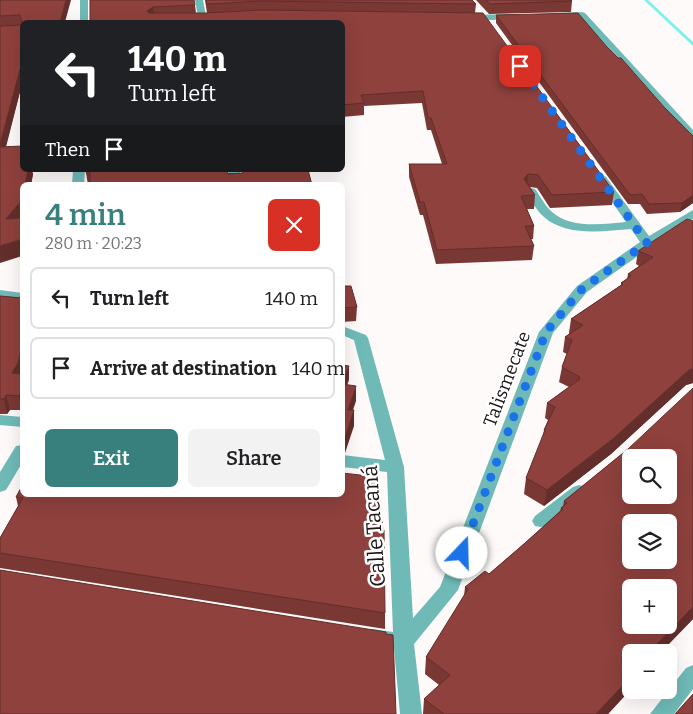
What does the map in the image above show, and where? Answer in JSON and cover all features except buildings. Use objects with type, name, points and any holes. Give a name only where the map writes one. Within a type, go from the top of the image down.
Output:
[{"type":"street","points":[[84,0],[84,20]]},
{"type":"street","points":[[199,0],[199,20],[212,18]]},
{"type":"street","points":[[475,6],[488,23]]},
{"type":"street","points":[[553,16],[582,15],[693,136]]},
{"type":"street","points":[[458,18],[488,23],[524,17]]},
{"type":"street","points":[[595,170],[647,243]]},
{"type":"street","points":[[532,192],[549,216],[564,223],[596,228],[635,225]]},
{"type":"street","name":"Talismecate","points":[[404,642],[448,590],[546,332],[582,289],[647,243],[693,214]]},
{"type":"street","points":[[0,294],[20,297]]},
{"type":"street","name":"Calle Tacaná","points":[[345,331],[361,338],[395,467],[404,642],[411,714]]},
{"type":"street","points":[[0,420],[20,422]]},
{"type":"street","points":[[0,486],[20,453]]},
{"type":"street","points":[[345,461],[395,467]]},
{"type":"street","points":[[541,522],[595,478]]},
{"type":"street","points":[[354,634],[404,642]]},
{"type":"street","points":[[661,714],[693,674]]},
{"type":"waterway","points":[[646,0],[693,45]]},
{"type":"route","points":[[462,553],[546,332],[582,289],[647,243],[520,66]]}]
